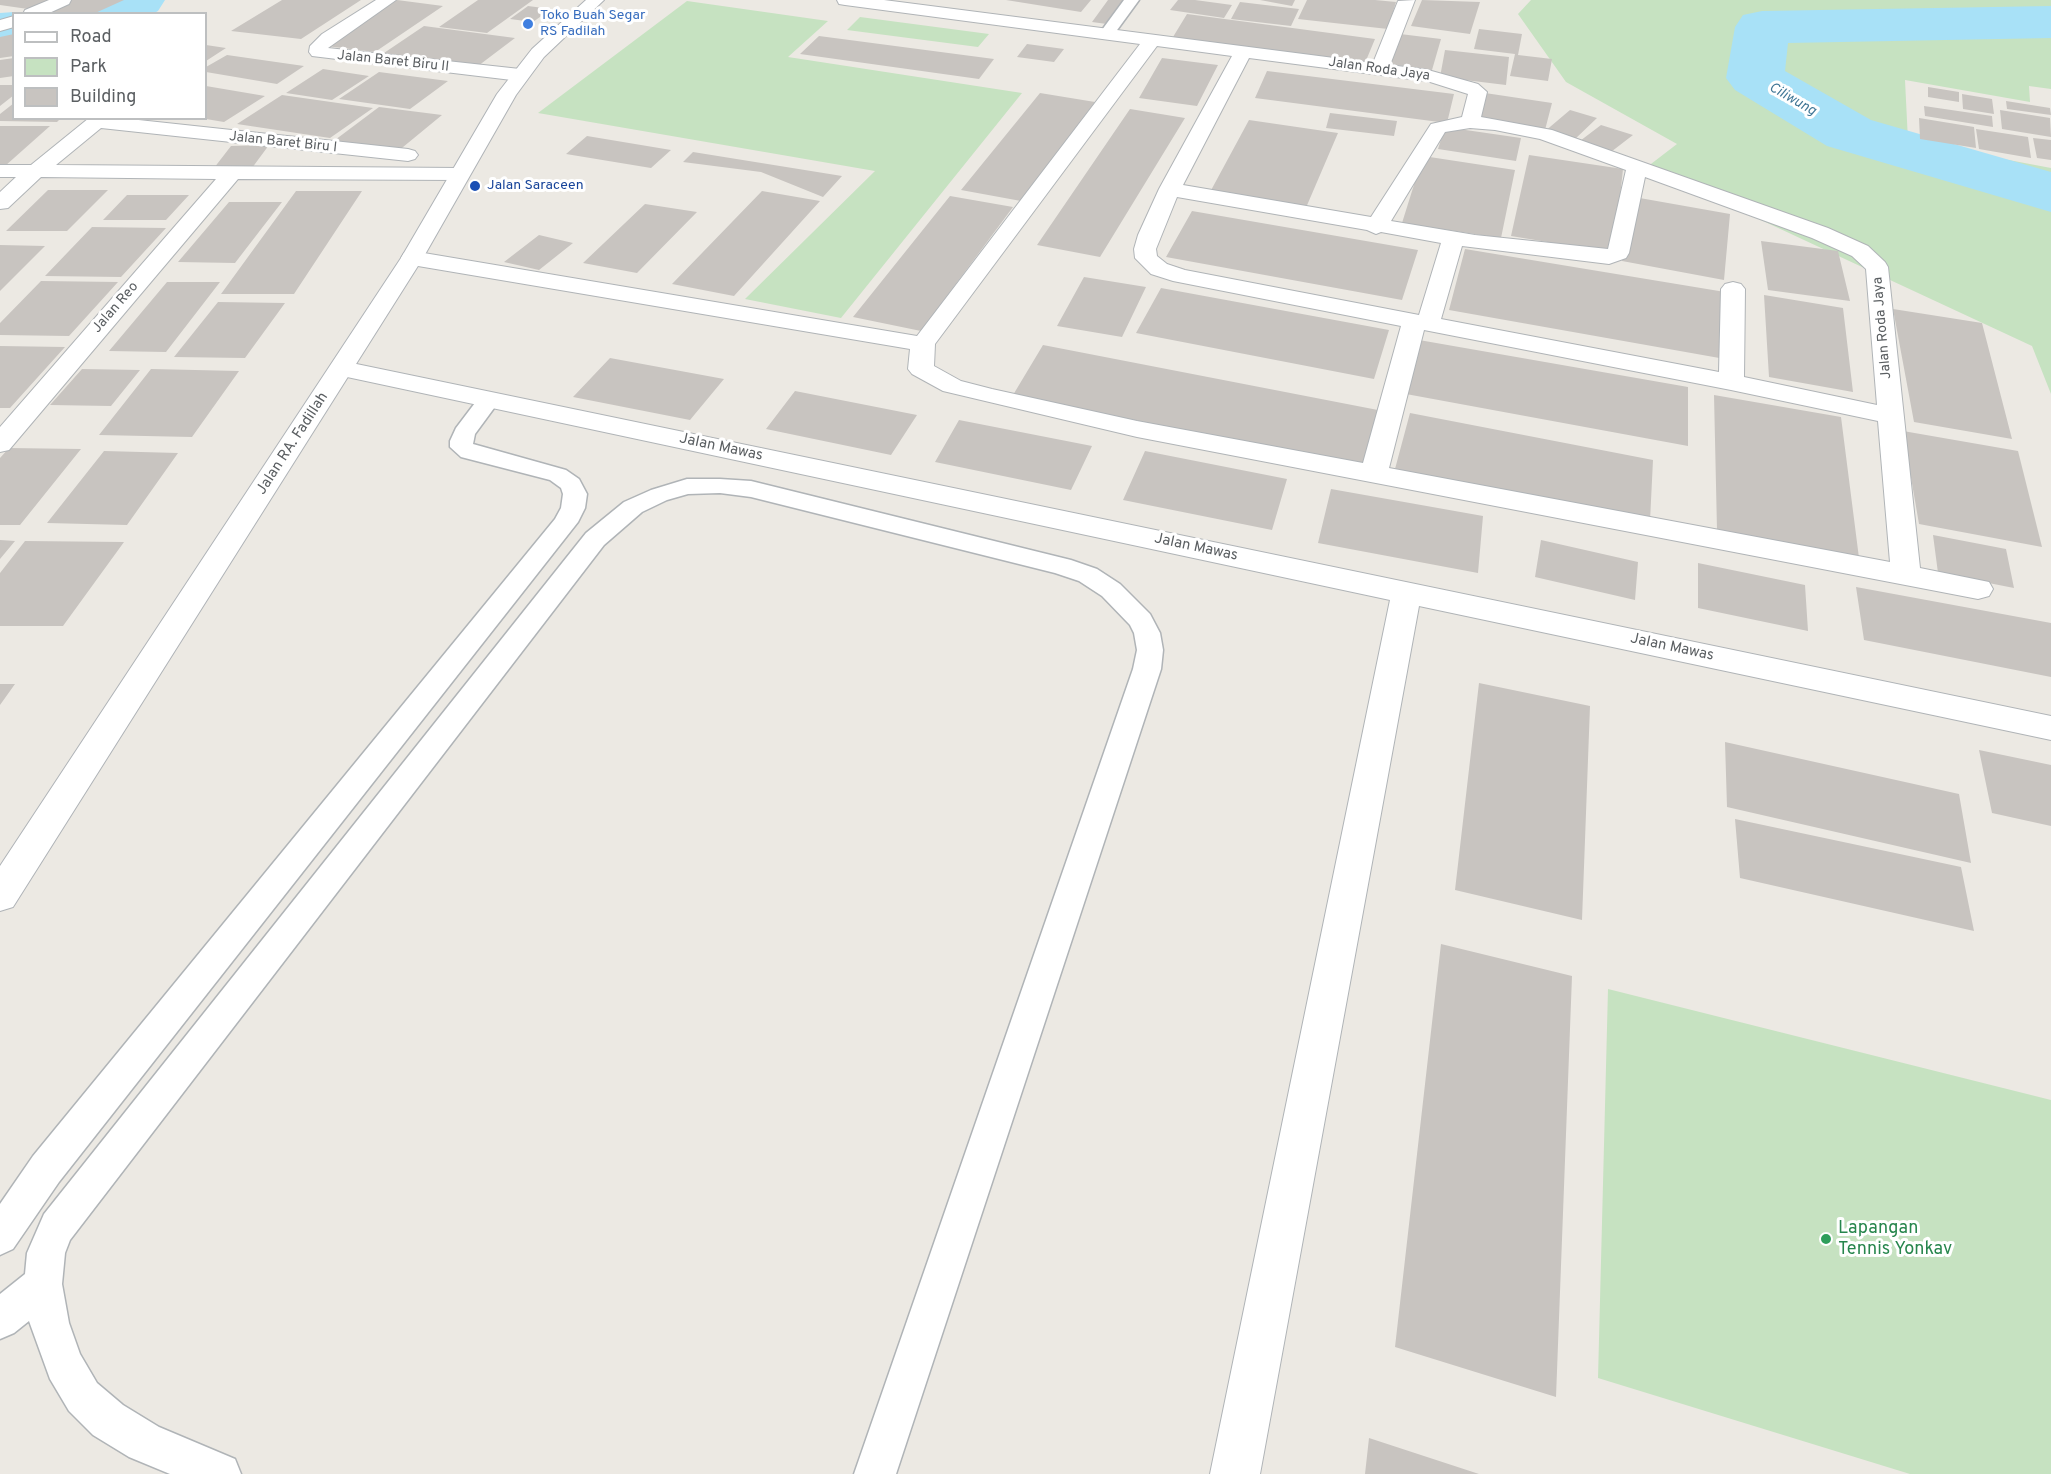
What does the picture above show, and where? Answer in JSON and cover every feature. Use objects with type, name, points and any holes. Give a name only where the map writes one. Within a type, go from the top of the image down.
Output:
[{"type":"street","points":[[36,12],[63,0]]},
{"type":"street","name":"Jalan Baret Biru II","points":[[387,0],[328,39],[319,46],[318,52],[520,75]]},
{"type":"street","name":"Jalan RA. Fadillah","points":[[0,896],[342,369],[412,258],[520,75],[552,39],[596,0]]},
{"type":"street","name":"Jalan Roda Jaya","points":[[845,0],[1428,76],[1471,87],[1478,92],[1470,122],[1495,124],[1545,134],[1844,242],[1870,258],[1877,267],[1906,574]]},
{"type":"street","points":[[1379,70],[1407,1]]},
{"type":"street","points":[[1152,40],[923,344],[921,369],[940,381],[961,389],[1137,429],[1978,589]]},
{"type":"street","points":[[1243,52],[1170,189],[1144,249],[1146,258],[1160,269],[1181,276],[1731,382],[1891,416]]},
{"type":"street","points":[[0,203],[99,121]]},
{"type":"street","name":"Jalan Baret Biru I","points":[[99,121],[401,154],[465,166]]},
{"type":"street","points":[[1376,226],[1438,128],[1470,122]]},
{"type":"street","points":[[0,171],[232,173],[465,166]]},
{"type":"street","points":[[1170,189],[1376,226],[1525,249],[1616,256],[1637,168]]},
{"type":"street","name":"Jalan Reo","points":[[0,444],[232,173]]},
{"type":"street","points":[[1374,473],[1421,322],[1453,238]]},
{"type":"street","points":[[412,258],[923,344]]},
{"type":"street","points":[[1731,382],[1733,289]]},
{"type":"street","name":"Jalan Mawas","points":[[342,369],[2051,728]]},
{"type":"street","points":[[1235,1474],[1407,592]]},
{"type":"lane","points":[[1107,34],[1132,0]]},
{"type":"lane","points":[[0,1236],[46,1169],[566,522],[573,508],[575,494],[571,484],[558,475],[469,452],[462,447],[461,441],[464,433],[489,400]]},
{"type":"lane","points":[[220,1474],[144,1442],[108,1420],[83,1396],[64,1365],[49,1323],[43,1284],[46,1253],[57,1227],[595,539],[633,507],[659,495],[687,488],[720,486],[751,489],[990,548],[1088,575],[1111,590],[1142,620],[1148,633],[1150,650],[1147,669],[875,1474]]},
{"type":"lane","points":[[0,1319],[43,1284]]},
{"type":"green space","points":[[1531,0],[2051,0],[2051,89],[2029,86],[2030,102],[1905,80],[1908,141],[2051,168],[2051,394],[2032,346],[1647,167],[1677,144],[1566,82],[1518,14]]},
{"type":"green space","points":[[687,1],[828,21],[788,57],[1022,93],[841,318],[745,299],[875,171],[538,113]]},
{"type":"green space","points":[[860,17],[989,34],[978,47],[847,30]]},
{"type":"green space","name":"Lapangan Tennis Yonkav","points":[[1608,989],[2051,1100],[2051,1474],[1910,1474],[1598,1378]]},
{"type":"building","points":[[0,0],[55,0],[35,10],[0,5]]},
{"type":"building","points":[[68,0],[124,0],[97,12],[38,12]]},
{"type":"building","points":[[282,0],[361,0],[301,39],[231,31]]},
{"type":"building","points":[[397,0],[443,6],[375,52],[326,46]]},
{"type":"building","points":[[478,0],[533,0],[487,33],[439,27]]},
{"type":"building","points":[[1006,0],[1091,0],[1081,12]]},
{"type":"building","points":[[1108,0],[1124,0],[1107,24],[1092,22]]},
{"type":"building","points":[[1178,0],[1232,5],[1224,18],[1170,10]]},
{"type":"building","points":[[1260,0],[1295,0],[1292,6]]},
{"type":"building","points":[[1307,0],[1396,2],[1388,29],[1298,19]]},
{"type":"building","points":[[1422,0],[1480,2],[1470,34],[1411,26]]},
{"type":"building","points":[[1240,2],[1299,9],[1291,26],[1231,19]]},
{"type":"building","points":[[528,6],[551,9],[533,22],[510,19]]},
{"type":"building","points":[[1187,14],[1375,39],[1365,63],[1173,37]]},
{"type":"building","points":[[424,26],[515,38],[478,66],[384,53]]},
{"type":"building","points":[[1479,29],[1522,34],[1518,55],[1552,59],[1548,81],[1510,76],[1515,54],[1474,49]]},
{"type":"building","points":[[12,34],[12,56],[0,58],[0,37]]},
{"type":"building","points":[[1400,34],[1441,39],[1432,70],[1389,64]]},
{"type":"building","points":[[819,36],[994,59],[979,79],[800,54]]},
{"type":"building","points":[[1027,44],[1064,49],[1054,62],[1017,57]]},
{"type":"building","points":[[207,45],[226,48],[207,60]]},
{"type":"building","points":[[1445,50],[1509,57],[1506,85],[1440,77]]},
{"type":"building","points":[[227,55],[304,66],[277,84],[207,72],[207,66]]},
{"type":"building","points":[[12,58],[12,76],[0,78],[0,60]]},
{"type":"building","points":[[1162,58],[1218,65],[1197,106],[1139,98]]},
{"type":"building","points":[[323,69],[369,76],[332,100],[286,93]]},
{"type":"building","points":[[1267,71],[1454,94],[1447,123],[1255,98]]},
{"type":"building","points":[[379,72],[448,81],[410,109],[339,99]]},
{"type":"building","points":[[0,85],[12,85],[12,97],[0,106]]},
{"type":"building","points":[[207,86],[265,96],[224,122],[207,119]]},
{"type":"building","points":[[1928,87],[1959,92],[1959,102],[1928,97]]},
{"type":"building","points":[[1040,93],[1095,102],[1021,201],[961,190]]},
{"type":"building","points":[[1485,93],[1552,103],[1545,130],[1477,119]]},
{"type":"building","points":[[1962,94],[1992,99],[1994,114],[1963,109]]},
{"type":"building","points":[[282,95],[373,108],[330,138],[237,124]]},
{"type":"building","points":[[2006,101],[2050,108],[2051,115],[2007,109]]},
{"type":"building","points":[[12,105],[12,120],[59,120],[57,122],[0,121],[0,114]]},
{"type":"building","points":[[1924,106],[1992,116],[1993,127],[1925,116]]},
{"type":"building","points":[[379,107],[442,115],[397,152],[331,143]]},
{"type":"building","points":[[1130,109],[1185,118],[1100,257],[1037,245]]},
{"type":"building","points":[[1570,110],[1597,118],[1573,141],[1544,132]]},
{"type":"building","points":[[2000,110],[2050,118],[2051,137],[2002,129]]},
{"type":"building","points":[[1330,113],[1397,121],[1394,136],[1326,128]]},
{"type":"building","points":[[1919,118],[1974,127],[1976,148],[1920,139]]},
{"type":"building","points":[[1249,120],[1338,133],[1305,210],[1209,194]]},
{"type":"building","points":[[1601,125],[1633,135],[1607,155],[1576,144]]},
{"type":"building","points":[[0,126],[50,126],[5,166],[0,166]]},
{"type":"building","points":[[1445,127],[1521,138],[1516,161],[1438,149]]},
{"type":"building","points":[[1976,129],[2028,137],[2031,158],[1979,149]]},
{"type":"building","points":[[587,136],[671,150],[651,168],[566,154]]},
{"type":"building","points":[[2033,138],[2051,140],[2051,160],[2037,158]]},
{"type":"building","points":[[269,145],[252,168],[214,168],[231,146]]},
{"type":"building","points":[[693,152],[842,176],[823,197],[761,172],[683,162]]},
{"type":"building","points":[[1529,155],[1623,169],[1614,253],[1511,236]]},
{"type":"building","points":[[1423,156],[1515,170],[1501,238],[1402,223]]},
{"type":"building","points":[[48,190],[108,190],[67,231],[6,231]]},
{"type":"building","points":[[296,191],[362,191],[294,294],[221,294]]},
{"type":"building","points":[[762,191],[820,201],[734,296],[672,284]]},
{"type":"building","points":[[127,195],[189,195],[166,220],[103,220]]},
{"type":"building","points":[[950,196],[1013,207],[921,331],[853,317]]},
{"type":"building","points":[[1634,197],[1730,214],[1724,280],[1622,261]]},
{"type":"building","points":[[229,202],[282,202],[235,263],[178,262]]},
{"type":"building","points":[[645,204],[697,212],[637,273],[583,263]]},
{"type":"building","points":[[1192,211],[1418,250],[1402,300],[1166,257]]},
{"type":"building","points":[[92,227],[166,228],[121,277],[45,276]]},
{"type":"building","points":[[539,235],[573,243],[539,270],[504,262]]},
{"type":"building","points":[[1761,241],[1838,251],[1850,301],[1768,290]]},
{"type":"building","points":[[0,245],[45,246],[0,291]]},
{"type":"building","points":[[1465,249],[1725,292],[1725,359],[1449,310]]},
{"type":"building","points":[[1084,277],[1146,287],[1122,337],[1057,326]]},
{"type":"building","points":[[41,281],[118,282],[69,336],[0,335],[0,323]]},
{"type":"building","points":[[167,282],[220,282],[166,352],[109,351]]},
{"type":"building","points":[[1161,288],[1389,330],[1374,379],[1136,333]]},
{"type":"building","points":[[1764,295],[1843,308],[1853,392],[1769,377]]},
{"type":"building","points":[[218,302],[285,303],[245,358],[174,357]]},
{"type":"building","points":[[1893,309],[1982,323],[2012,439],[1914,422]]},
{"type":"building","points":[[1419,340],[1688,387],[1688,446],[1406,394]]},
{"type":"building","points":[[1043,345],[1383,411],[1367,468],[1013,395]]},
{"type":"building","points":[[0,346],[65,347],[10,408],[0,408]]},
{"type":"building","points":[[610,358],[724,379],[690,420],[573,397]]},
{"type":"building","points":[[82,369],[140,370],[111,406],[50,405]]},
{"type":"building","points":[[151,369],[239,371],[192,437],[99,435]]},
{"type":"building","points":[[795,391],[917,415],[891,455],[766,429]]},
{"type":"building","points":[[1714,395],[1841,417],[1859,558],[1717,530]]},
{"type":"building","points":[[1410,413],[1653,460],[1650,521],[1395,469]]},
{"type":"building","points":[[959,420],[1092,446],[1071,490],[935,462]]},
{"type":"building","points":[[1903,431],[2018,451],[2042,547],[1919,524]]},
{"type":"building","points":[[9,448],[81,449],[20,525],[0,525],[0,458]]},
{"type":"building","points":[[104,451],[178,453],[127,525],[47,523]]},
{"type":"building","points":[[1145,451],[1287,479],[1272,530],[1123,500]]},
{"type":"building","points":[[1331,489],[1483,516],[1478,573],[1318,543]]},
{"type":"building","points":[[1933,535],[2006,549],[2014,588],[1938,573]]},
{"type":"building","points":[[0,540],[15,541],[0,559]]},
{"type":"building","points":[[1541,540],[1638,562],[1635,600],[1535,577]]},
{"type":"building","points":[[25,541],[124,542],[63,626],[0,626],[0,573]]},
{"type":"building","points":[[1698,563],[1805,585],[1808,631],[1698,608]]},
{"type":"building","points":[[1856,587],[2051,623],[2051,677],[1864,640]]},
{"type":"building","points":[[1479,683],[1590,706],[1582,920],[1455,890]]},
{"type":"building","points":[[0,684],[15,684],[0,705]]},
{"type":"building","points":[[1725,742],[1959,794],[1971,863],[1727,807]]},
{"type":"building","points":[[1979,750],[2051,765],[2051,826],[1992,813]]},
{"type":"building","points":[[1735,819],[1961,867],[1974,931],[1740,878]]},
{"type":"building","points":[[1441,944],[1572,976],[1556,1397],[1395,1347]]},
{"type":"building","points":[[1369,1438],[1479,1474],[1365,1474]]},
{"type":"waterway","points":[[108,12],[139,0]]},
{"type":"waterway","name":"Ciliwung","points":[[2051,22],[1762,27],[1755,78],[1849,133],[2051,192]]},
{"type":"waterway","points":[[0,29],[12,28]]},
{"type":"place","name":"Toko Buah Segar RS Fadilah","points":[[528,24]]},
{"type":"place","name":"Jalan Saraceen","points":[[475,186]]},
{"type":"place","name":"Lapangan Tennis Yonkav","points":[[1826,1239]]}]
